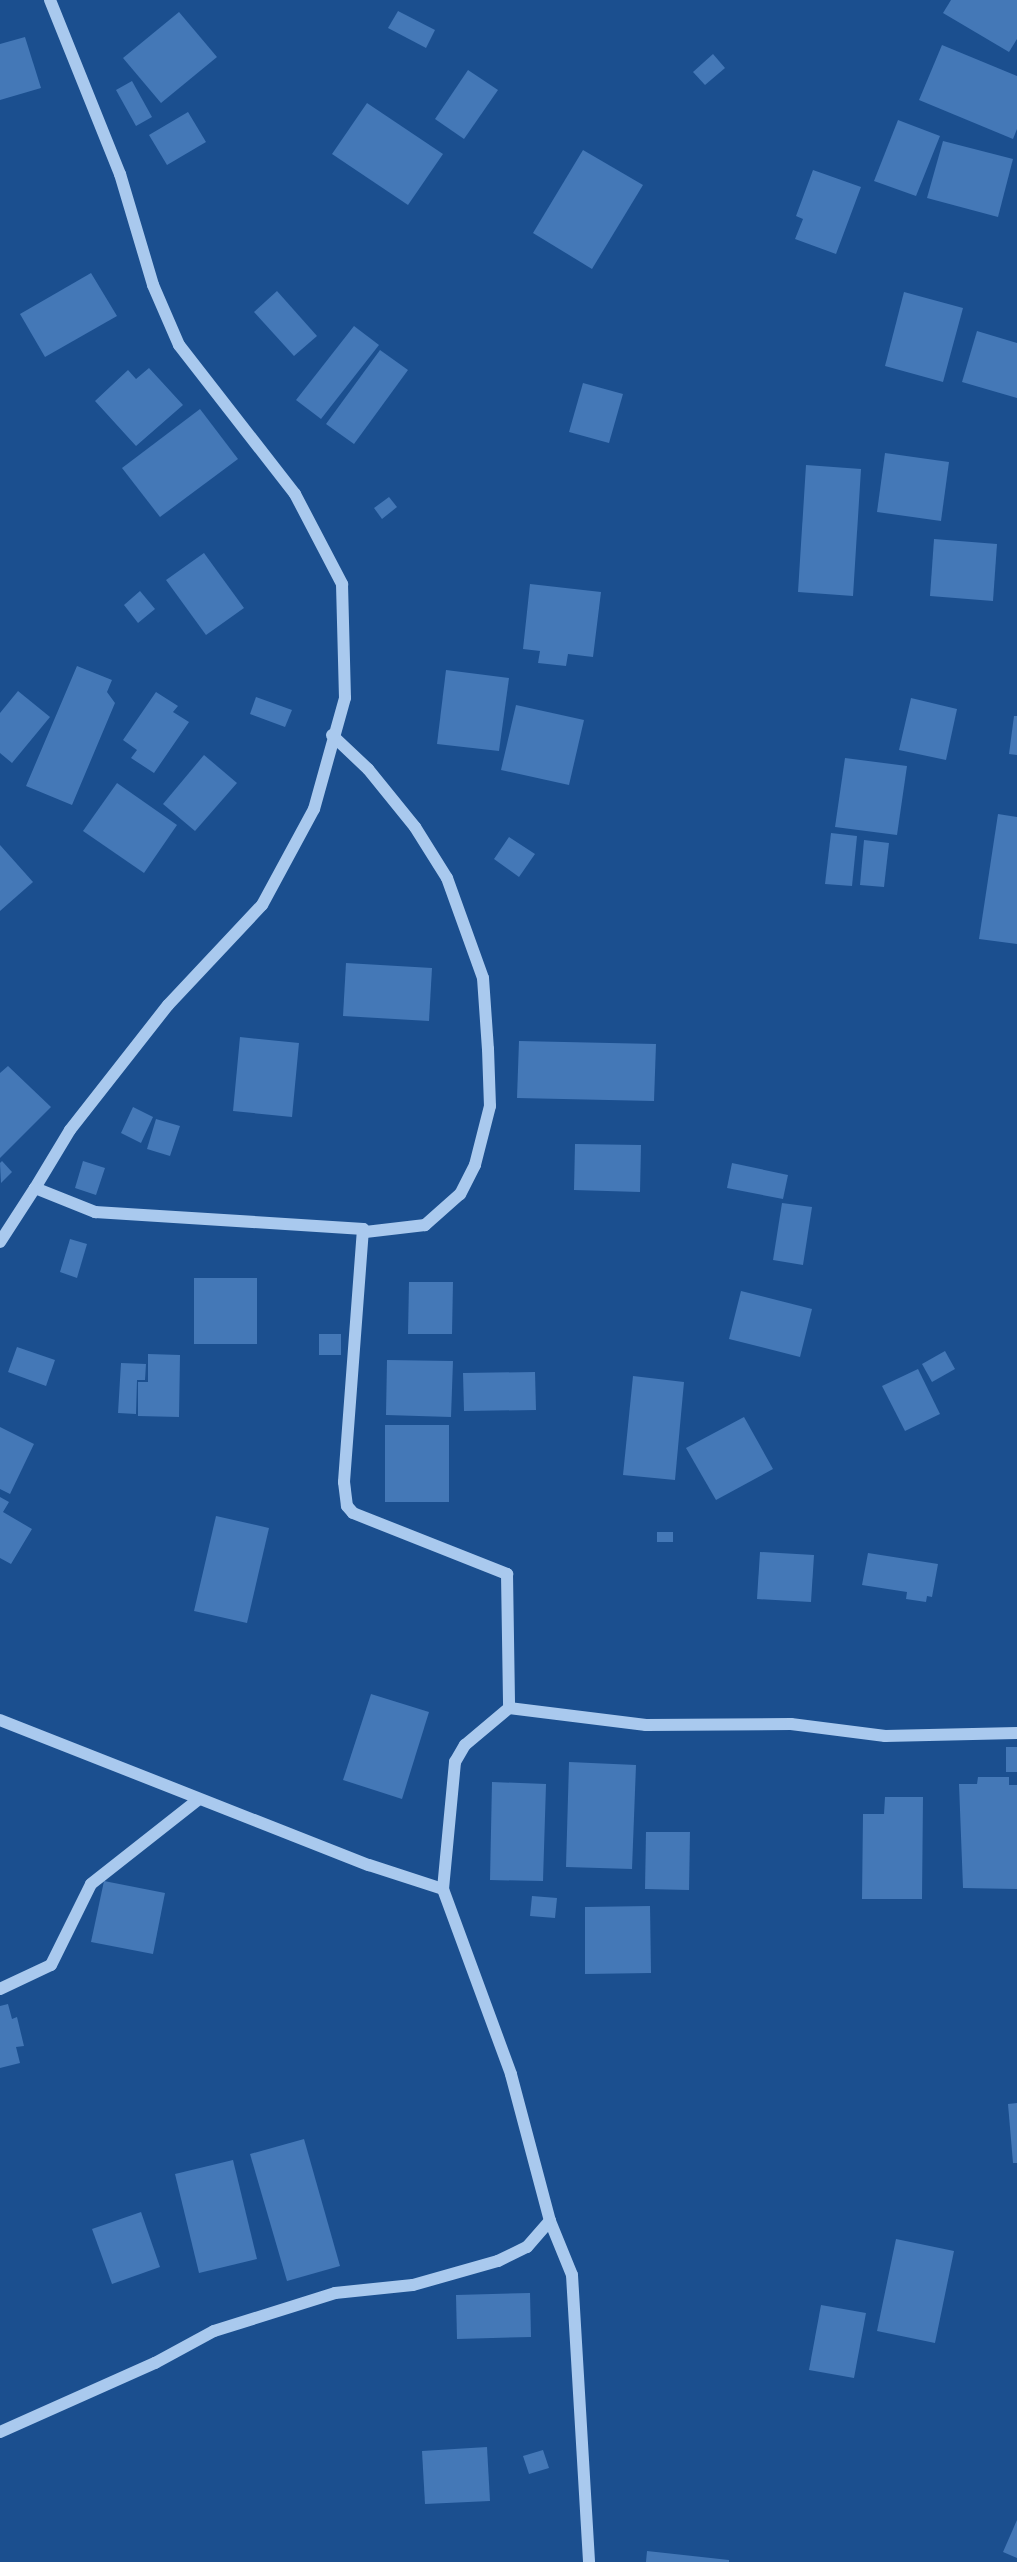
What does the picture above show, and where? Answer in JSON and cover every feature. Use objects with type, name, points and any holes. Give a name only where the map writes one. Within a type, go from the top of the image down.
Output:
[{"type":"street","points":[[1,1238],[70,1130],[168,1005],[262,905],[314,809],[332,735],[345,698],[342,584],[295,495],[179,345],[153,285],[120,174],[50,0]]},
{"type":"street","points":[[332,735],[368,769],[407,817],[447,878],[483,978],[488,1049],[490,1106],[475,1166],[460,1194],[425,1225],[365,1232]]},
{"type":"street","points":[[35,1188],[96,1212],[359,1226],[365,1232],[344,1482],[347,1506],[353,1513],[507,1574],[509,1708]]},
{"type":"street","points":[[589,2562],[572,2275],[550,2221],[511,2074],[443,1889],[455,1762],[465,1745],[509,1708],[646,1725],[791,1724],[885,1736],[1017,1733]]},
{"type":"street","points":[[0,1720],[199,1799],[443,1889]]},
{"type":"street","points":[[0,1989],[51,1965],[92,1884],[199,1799]]},
{"type":"street","points":[[0,2432],[155,2363],[214,2331],[335,2293],[413,2285],[498,2260],[527,2247],[550,2221]]},
{"type":"building","points":[[951,0],[1017,0],[1017,39],[1009,52],[943,13]]},
{"type":"building","points":[[398,11],[435,30],[426,48],[388,28]]},
{"type":"building","points":[[179,12],[217,57],[161,103],[123,58]]},
{"type":"building","points":[[25,37],[41,88],[0,100],[0,44]]},
{"type":"building","points":[[942,45],[1017,76],[1017,129],[1013,139],[919,100]]},
{"type":"building","points":[[713,54],[725,68],[705,85],[693,72]]},
{"type":"building","points":[[468,70],[498,90],[464,139],[435,119]]},
{"type":"building","points":[[132,81],[152,117],[136,126],[116,90]]},
{"type":"building","points":[[367,103],[443,154],[408,205],[332,154]]},
{"type":"building","points":[[188,112],[206,142],[167,165],[149,135]]},
{"type":"building","points":[[898,120],[940,136],[916,196],[874,181]]},
{"type":"building","points":[[943,141],[1013,159],[998,217],[927,198]]},
{"type":"building","points":[[583,150],[643,185],[592,269],[533,233]]},
{"type":"building","points":[[813,170],[861,187],[836,254],[795,239],[803,219],[796,216]]},
{"type":"building","points":[[91,273],[117,316],[45,357],[20,314]]},
{"type":"building","points":[[277,291],[317,336],[294,356],[254,312]]},
{"type":"building","points":[[904,292],[963,308],[943,382],[885,366]]},
{"type":"building","points":[[354,326],[379,345],[321,419],[296,400]]},
{"type":"building","points":[[977,331],[1017,343],[1017,398],[962,382]]},
{"type":"building","points":[[380,350],[408,370],[354,444],[326,424]]},
{"type":"building","points":[[149,368],[183,405],[136,446],[95,401],[128,370],[136,379]]},
{"type":"building","points":[[583,383],[623,394],[609,443],[569,432]]},
{"type":"building","points":[[200,409],[238,459],[160,517],[122,468]]},
{"type":"building","points":[[885,453],[949,462],[941,521],[877,512]]},
{"type":"building","points":[[806,465],[861,469],[853,596],[798,592]]},
{"type":"building","points":[[389,497],[397,507],[382,519],[374,508]]},
{"type":"building","points":[[934,539],[997,544],[993,601],[930,596]]},
{"type":"building","points":[[204,553],[244,608],[206,635],[166,580]]},
{"type":"building","points":[[530,584],[601,592],[593,657],[568,654],[566,666],[538,663],[540,651],[523,649]]},
{"type":"building","points":[[140,591],[155,609],[138,623],[124,605]]},
{"type":"building","points":[[77,666],[112,680],[107,692],[115,703],[72,805],[26,786]]},
{"type":"building","points":[[446,670],[509,678],[499,751],[437,744]]},
{"type":"building","points":[[18,691],[50,717],[12,763],[0,753],[0,713]]},
{"type":"building","points":[[156,692],[178,706],[173,712],[189,722],[154,773],[131,758],[137,750],[123,740]]},
{"type":"building","points":[[256,697],[292,710],[285,727],[250,714]]},
{"type":"building","points":[[911,698],[957,709],[946,760],[899,750]]},
{"type":"building","points":[[516,705],[584,720],[569,785],[501,770]]},
{"type":"building","points":[[1014,716],[1017,716],[1017,755],[1009,754]]},
{"type":"building","points":[[204,755],[237,783],[195,831],[163,804]]},
{"type":"building","points":[[845,758],[907,766],[897,835],[835,827]]},
{"type":"building","points":[[117,783],[177,825],[144,873],[83,831]]},
{"type":"building","points":[[998,814],[1017,817],[1017,944],[979,939]]},
{"type":"building","points":[[831,833],[857,836],[852,886],[825,884]]},
{"type":"building","points":[[509,837],[535,854],[519,877],[494,859]]},
{"type":"building","points":[[864,840],[889,843],[884,887],[860,885]]},
{"type":"building","points":[[0,845],[33,882],[0,911]]},
{"type":"building","points":[[346,963],[432,968],[429,1021],[343,1016]]},
{"type":"building","points":[[240,1037],[299,1043],[292,1117],[233,1111]]},
{"type":"building","points":[[519,1041],[656,1044],[654,1101],[517,1098]]},
{"type":"building","points":[[8,1066],[51,1107],[0,1158],[0,1073]]},
{"type":"building","points":[[133,1107],[153,1117],[141,1143],[121,1133]]},
{"type":"building","points":[[156,1119],[180,1126],[170,1156],[147,1149]]},
{"type":"building","points":[[575,1144],[641,1145],[640,1192],[574,1190]]},
{"type":"building","points":[[2,1161],[12,1172],[1,1183],[0,1163]]},
{"type":"building","points":[[83,1161],[105,1168],[96,1195],[75,1188]]},
{"type":"building","points":[[732,1163],[788,1175],[783,1199],[727,1188]]},
{"type":"building","points":[[782,1203],[812,1207],[803,1265],[773,1260]]},
{"type":"building","points":[[70,1239],[87,1244],[77,1278],[60,1272]]},
{"type":"building","points":[[194,1278],[257,1278],[257,1344],[194,1344]]},
{"type":"building","points":[[409,1282],[453,1282],[452,1334],[408,1334]]},
{"type":"building","points":[[741,1291],[812,1309],[800,1357],[729,1339]]},
{"type":"building","points":[[319,1334],[341,1334],[341,1355],[319,1355]]},
{"type":"building","points":[[17,1347],[55,1360],[46,1386],[8,1372]]},
{"type":"building","points":[[945,1351],[955,1369],[932,1382],[922,1364]]},
{"type":"building","points":[[148,1354],[180,1355],[179,1417],[138,1416],[138,1382],[148,1382]]},
{"type":"building","points":[[387,1360],[453,1361],[451,1417],[386,1415]]},
{"type":"building","points":[[121,1363],[146,1364],[145,1380],[137,1380],[136,1414],[118,1413]]},
{"type":"building","points":[[918,1369],[940,1414],[905,1431],[882,1386]]},
{"type":"building","points":[[535,1372],[536,1410],[464,1411],[463,1373]]},
{"type":"building","points":[[633,1376],[684,1382],[675,1480],[623,1475]]},
{"type":"building","points":[[744,1417],[773,1469],[716,1500],[686,1448]]},
{"type":"building","points":[[385,1425],[449,1425],[449,1502],[385,1502]]},
{"type":"building","points":[[0,1427],[34,1444],[10,1494],[0,1489]]},
{"type":"building","points":[[0,1497],[9,1502],[3,1512],[32,1529],[11,1564],[0,1558]]},
{"type":"building","points":[[216,1516],[269,1528],[247,1623],[194,1611]]},
{"type":"building","points":[[657,1532],[673,1532],[673,1542],[657,1542]]},
{"type":"building","points":[[760,1552],[814,1555],[811,1602],[757,1599]]},
{"type":"building","points":[[868,1553],[938,1564],[932,1597],[927,1596],[926,1602],[906,1599],[907,1592],[862,1585]]},
{"type":"building","points":[[371,1694],[429,1712],[402,1799],[343,1780]]},
{"type":"building","points":[[1006,1747],[1017,1747],[1017,1772],[1006,1772]]},
{"type":"building","points":[[569,1762],[636,1765],[632,1869],[566,1867]]},
{"type":"building","points":[[978,1777],[1009,1777],[1009,1785],[1017,1785],[1017,1889],[963,1888],[959,1784],[977,1784]]},
{"type":"building","points":[[492,1782],[546,1784],[543,1881],[490,1880]]},
{"type":"building","points":[[885,1797],[923,1797],[922,1899],[862,1899],[863,1814],[884,1814]]},
{"type":"building","points":[[646,1832],[690,1832],[689,1890],[645,1889]]},
{"type":"building","points":[[104,1881],[165,1893],[153,1954],[91,1942]]},
{"type":"building","points":[[532,1896],[557,1898],[555,1918],[530,1916]]},
{"type":"building","points":[[650,1906],[651,1973],[585,1974],[585,1907]]},
{"type":"building","points":[[8,2004],[12,2019],[17,2017],[24,2046],[16,2047],[20,2063],[0,2068],[0,2006]]},
{"type":"building","points":[[1017,2103],[1017,2163],[1013,2163],[1008,2104]]},
{"type":"building","points":[[304,2139],[340,2266],[287,2281],[250,2154]]},
{"type":"building","points":[[233,2160],[257,2259],[199,2273],[175,2174]]},
{"type":"building","points":[[141,2212],[160,2267],[112,2284],[92,2229]]},
{"type":"building","points":[[896,2239],[954,2251],[935,2343],[877,2331]]},
{"type":"building","points":[[530,2293],[531,2337],[457,2339],[456,2295]]},
{"type":"building","points":[[821,2305],[866,2313],[854,2378],[809,2370]]},
{"type":"building","points":[[487,2447],[490,2501],[425,2504],[422,2451]]},
{"type":"building","points":[[543,2450],[549,2468],[529,2474],[523,2456]]},
{"type":"building","points":[[1017,2520],[1017,2558],[1003,2552]]},
{"type":"building","points":[[647,2551],[729,2560],[729,2562],[646,2562]]}]
